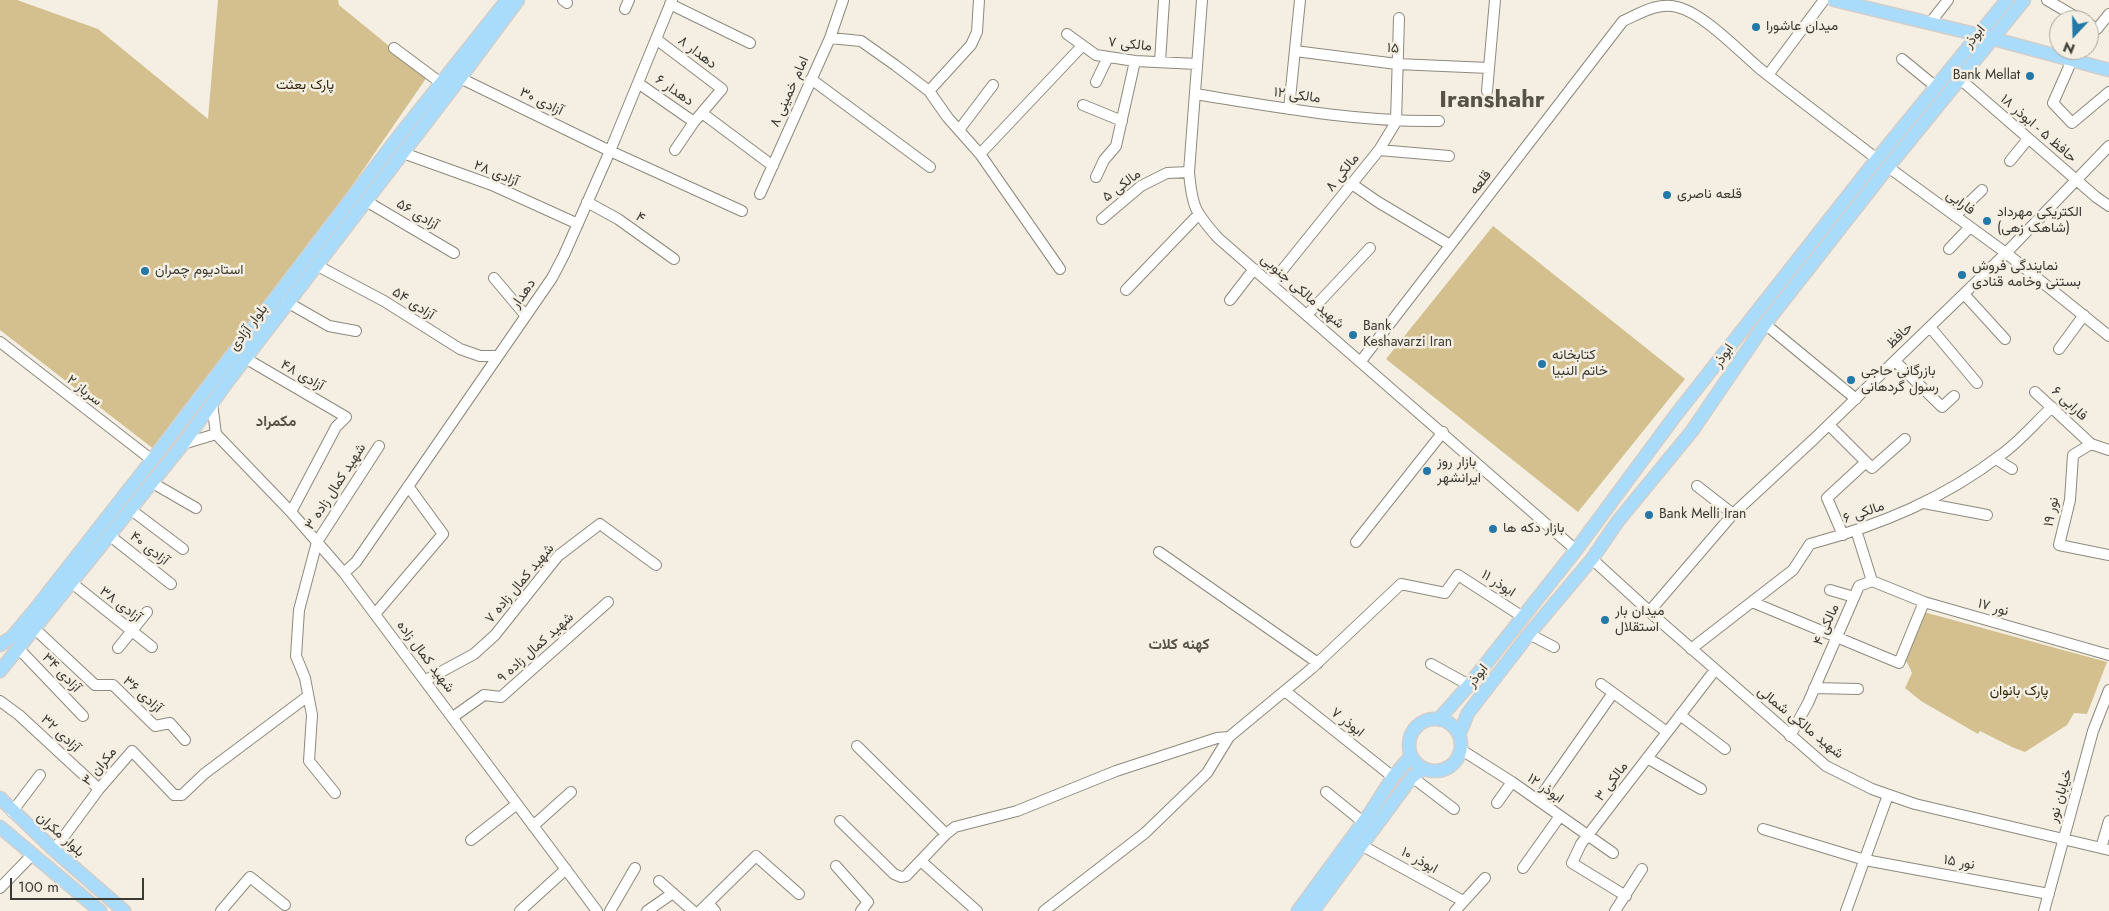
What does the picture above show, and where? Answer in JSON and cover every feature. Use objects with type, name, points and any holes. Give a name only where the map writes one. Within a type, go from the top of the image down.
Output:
[{"type":"main road","name":"بلوار آزادی","points":[[0,645],[12,637],[37,607],[507,0]]},
{"type":"main road","name":"بلوار آزادی","points":[[0,672],[183,444],[244,358],[403,153],[518,0]]},
{"type":"main road","points":[[1834,0],[2049,54]]},
{"type":"main road","name":"ابوذر","points":[[1439,719],[1469,685],[1576,550],[1675,416],[1877,159],[2007,0]]},
{"type":"main road","name":"ابوذر","points":[[1459,735],[1468,713],[1529,634],[1592,559],[1618,521],[1692,430],[1765,324],[1888,167],[2024,0]]},
{"type":"main road","points":[[2072,60],[2109,70]]},
{"type":"main road","points":[[1675,416],[1692,430]]},
{"type":"main road","points":[[1439,719],[1454,728],[1459,735],[1460,750],[1456,761],[1441,771],[1423,768],[1411,756],[1409,740],[1412,733],[1423,722],[1439,719]]},
{"type":"main road","points":[[1298,911],[1363,822],[1393,777],[1411,756]]},
{"type":"main road","points":[[1313,911],[1412,777],[1423,768]]},
{"type":"main road","name":"بلوار مکران","points":[[1,800],[54,850],[124,911]]},
{"type":"main road","points":[[0,827],[100,911]]},
{"type":"street","name":"امام خمینی ۸","points":[[760,194],[830,38],[843,0]]},
{"type":"street","points":[[929,92],[971,45],[977,32],[979,0]]},
{"type":"street","points":[[1160,62],[1164,0]]},
{"type":"street","name":"شهید مالکی جنوبی","points":[[1202,0],[1189,172],[1191,196],[1198,215],[1218,238],[1443,432],[1576,550]]},
{"type":"street","points":[[1289,110],[1300,0]]},
{"type":"street","points":[[1487,91],[1495,0]]},
{"type":"street","points":[[1824,0],[1768,75],[1877,159]]},
{"type":"street","points":[[1930,23],[1948,0]]},
{"type":"street","points":[[2047,0],[2064,10]]},
{"type":"street","points":[[671,2],[750,43]]},
{"type":"street","name":"دهدار","points":[[344,573],[356,562],[552,278],[610,151],[671,2]]},
{"type":"street","name":"قلعه","points":[[1361,361],[1623,21],[1656,6],[1679,7],[1699,18],[1768,75]]},
{"type":"street","points":[[2099,26],[2109,14]]},
{"type":"street","name":"مالکی ۸","points":[[1271,284],[1380,150],[1396,122],[1399,18]]},
{"type":"street","name":"مالکی ۷","points":[[1067,34],[1096,55],[1135,61],[1197,64]]},
{"type":"street","points":[[830,38],[861,41],[929,92],[980,154],[1060,269]]},
{"type":"street","name":"دهدار ۸","points":[[656,39],[722,90],[702,113]]},
{"type":"street","points":[[980,154],[1082,46]]},
{"type":"street","points":[[394,48],[441,83]]},
{"type":"street","name":"۱۵","points":[[1294,52],[1397,64],[1489,68]]},
{"type":"street","points":[[1096,82],[1108,57]]},
{"type":"street","points":[[1902,59],[1936,87]]},
{"type":"street","points":[[2072,60],[2053,103],[2072,123],[2109,92]]},
{"type":"street","points":[[1096,177],[1104,160],[1116,146],[1135,61]]},
{"type":"street","name":"آزادی ۳۰","points":[[460,78],[610,151],[742,211]]},
{"type":"street","points":[[811,79],[930,167]]},
{"type":"street","name":"حافظ ۵ - ابوذر ۱۸","points":[[1960,79],[2076,180],[2109,206]]},
{"type":"street","name":"دهدار ۶","points":[[638,83],[694,122]]},
{"type":"street","points":[[959,130],[994,85]]},
{"type":"street","name":"مالکی ۱۲","points":[[1195,94],[1289,110],[1396,122],[1439,121]]},
{"type":"street","points":[[1083,105],[1122,122]]},
{"type":"street","points":[[675,150],[702,113],[773,166]]},
{"type":"street","points":[[2010,161],[2028,139]]},
{"type":"street","name":"حافظ","points":[[1649,612],[1733,514],[1829,425],[2006,253],[2109,146]]},
{"type":"street","points":[[1380,150],[1449,156]]},
{"type":"street","name":"آزادی ۲۸","points":[[403,153],[492,186],[578,224]]},
{"type":"street","name":"فارابی","points":[[1888,167],[2006,253],[2108,333]]},
{"type":"street","name":"مالکی ۵","points":[[1102,219],[1141,186],[1167,173],[1189,172]]},
{"type":"street","points":[[1352,184],[1378,202],[1450,245]]},
{"type":"street","points":[[1955,216],[1982,190]]},
{"type":"street","name":"آزادی ۵۶","points":[[366,201],[454,253]]},
{"type":"street","name":"۴","points":[[587,202],[618,220],[674,259]]},
{"type":"street","points":[[1126,290],[1198,215]]},
{"type":"street","points":[[1949,249],[1970,227]]},
{"type":"street","points":[[1308,315],[1370,248]]},
{"type":"street","name":"آزادی ۵۴","points":[[316,265],[384,302],[460,349],[480,356],[498,356]]},
{"type":"street","points":[[1230,300],[1254,269]]},
{"type":"street","points":[[494,278],[526,316]]},
{"type":"street","points":[[1964,294],[2005,339]]},
{"type":"street","points":[[287,302],[330,326],[356,331]]},
{"type":"street","points":[[2059,349],[2084,315]]},
{"type":"street","points":[[1765,324],[1856,399]]},
{"type":"street","points":[[1930,327],[1977,383]]},
{"type":"street","name":"سرباز ۲","points":[[0,342],[152,460]]},
{"type":"street","name":"آزادی ۴۸","points":[[244,358],[346,417],[336,427],[290,512]]},
{"type":"street","points":[[1895,361],[1942,407],[1954,396]]},
{"type":"street","name":"فارابی ۶","points":[[2036,392],[2091,444],[2109,450]]},
{"type":"street","points":[[183,444],[216,434],[212,403]]},
{"type":"street","name":"مالکی ۶","points":[[1691,649],[1792,570],[1810,544],[1843,535],[1903,513],[1951,490],[1996,459],[2052,407]]},
{"type":"street","points":[[1829,425],[1872,468],[1905,439]]},
{"type":"street","points":[[1356,542],[1443,432]]},
{"type":"street","name":"شهید کمال زاده","points":[[216,434],[290,512],[344,573],[566,869],[588,907],[597,911]]},
{"type":"street","name":"نور ۱۹","points":[[2091,444],[2073,455],[2070,500],[2059,545],[2109,555]]},
{"type":"street","name":"شهید کمال زاده ۳","points":[[336,793],[309,760],[312,715],[305,678],[296,656],[300,610],[317,542],[379,446]]},
{"type":"street","points":[[1996,459],[2012,469]]},
{"type":"street","points":[[1843,535],[1827,498],[1866,462]]},
{"type":"street","points":[[151,482],[196,508]]},
{"type":"street","points":[[375,614],[443,534],[408,486]]},
{"type":"street","points":[[1698,486],[1733,514]]},
{"type":"street","points":[[1924,503],[1987,515]]},
{"type":"street","points":[[130,508],[183,549]]},
{"type":"street","name":"شهید کمال زاده ۷","points":[[426,680],[474,654],[495,635],[558,556],[600,524],[656,566]]},
{"type":"street","points":[[1856,530],[1872,581]]},
{"type":"street","name":"آزادی ۴۰","points":[[109,536],[171,584]]},
{"type":"street","points":[[1044,911],[1145,833],[1207,773],[1229,737],[1318,663],[1159,552]]},
{"type":"street","name":"شهید مالکی شمالی","points":[[1592,559],[1649,612],[1826,766],[1872,789],[1915,804],[2105,849]]},
{"type":"street","name":"ابوذر ۱۱","points":[[1318,663],[1401,584],[1445,592],[1458,575],[1523,617]]},
{"type":"street","name":"مالکی ۴","points":[[1790,736],[1814,688],[1859,586],[1872,581]]},
{"type":"street","name":"نور ۱۷","points":[[1872,581],[1924,602],[2109,655]]},
{"type":"street","name":"آزادی ۳۸","points":[[72,584],[152,647]]},
{"type":"street","points":[[1830,590],[1854,598]]},
{"type":"street","name":"شهید کمال زاده ۹","points":[[453,717],[484,695],[501,698],[608,602]]},
{"type":"street","points":[[1752,602],[1899,663],[1924,602]]},
{"type":"street","points":[[118,648],[147,612]]},
{"type":"street","name":"آزادی ۳۶","points":[[34,629],[95,684],[113,685],[155,726],[170,723],[185,740]]},
{"type":"street","points":[[1529,634],[1554,647]]},
{"type":"street","name":"آزادی ۳۴","points":[[19,649],[83,716]]},
{"type":"street","points":[[1432,664],[1469,685]]},
{"type":"street","name":"مالکی ۳","points":[[1626,896],[1572,863],[1588,835],[1715,670]]},
{"type":"street","points":[[1602,684],[1667,732]]},
{"type":"street","points":[[1814,688],[1858,689]]},
{"type":"street","name":"خیابان نور","points":[[2044,911],[2093,732],[2107,701],[2109,690]]},
{"type":"street","name":"ابوذر ۷","points":[[1284,691],[1393,777]]},
{"type":"street","points":[[1538,800],[1613,693]]},
{"type":"street","name":"مکران ۳","points":[[54,850],[99,789],[132,751],[174,795],[182,795],[204,774],[308,696]]},
{"type":"street","name":"آزادی ۳۲","points":[[0,701],[20,715],[99,789]]},
{"type":"street","points":[[1680,715],[1725,749]]},
{"type":"street","points":[[840,821],[894,874],[901,877],[906,876],[955,827],[1017,811],[1116,771],[1217,738],[1229,737]]},
{"type":"street","points":[[857,746],[946,834]]},
{"type":"street","name":"ابوذر ۱۲","points":[[1460,750],[1512,782],[1613,853]]},
{"type":"street","points":[[1647,758],[1702,789]]},
{"type":"street","points":[[12,812],[40,776]]},
{"type":"street","points":[[1412,777],[1454,809]]},
{"type":"street","points":[[1497,803],[1512,782]]},
{"type":"street","points":[[533,826],[571,792]]},
{"type":"street","points":[[1326,792],[1363,822]]},
{"type":"street","points":[[1846,911],[1888,795]]},
{"type":"street","points":[[471,840],[517,804]]},
{"type":"street","points":[[1523,868],[1560,816]]},
{"type":"street","points":[[2105,849],[2109,821]]},
{"type":"street","name":"نور ۱۵","points":[[1763,829],[1865,860],[2049,894]]},
{"type":"street","name":"ابوذر ۱۰","points":[[1361,845],[1463,901]]},
{"type":"street","points":[[0,888],[32,854]]},
{"type":"street","points":[[700,911],[711,907],[756,856],[799,894]]},
{"type":"street","points":[[922,862],[977,911]]},
{"type":"street","points":[[836,866],[868,902],[860,911]]},
{"type":"street","points":[[610,911],[635,868]]},
{"type":"street","points":[[520,911],[566,869]]},
{"type":"street","points":[[1615,911],[1642,869]]},
{"type":"street","points":[[220,911],[250,877],[285,905]]},
{"type":"street","points":[[1455,911],[1485,878]]},
{"type":"street","points":[[659,881],[693,911]]},
{"type":"street","points":[[647,911],[673,893]]},
{"type":"green space","name":"استادیوم چمران","points":[[0,0],[17,0],[98,29],[208,119],[218,0],[338,0],[339,5],[427,77],[334,212],[155,450],[0,330]]},
{"type":"green space","points":[[1493,226],[1685,379],[1578,512],[1386,359]]},
{"type":"green space","name":"پارک بانوان","points":[[1920,611],[2107,662],[2087,714],[2074,713],[2067,725],[2025,752],[1980,731],[1978,734],[1921,701],[1905,688],[1912,673],[1907,662],[1899,663]]},
{"type":"place","name":"میدان عاشورا","points":[[1756,27]]},
{"type":"place","name":"Bank Mellat","points":[[2030,76]]},
{"type":"place","name":"قلعه ناصری","points":[[1667,195]]},
{"type":"place","name":"الکتریکی مهرداد (شاهک زهی)","points":[[1987,221]]},
{"type":"place","name":"استادیوم چمران","points":[[145,271]]},
{"type":"place","name":"نمایندگی فروش بستنی وخامه قنادی","points":[[1962,275]]},
{"type":"place","name":"Bank Keshavarzi Iran","points":[[1353,335]]},
{"type":"place","name":"کتابخانه خاتم النبیا","points":[[1542,364]]},
{"type":"place","name":"بازرگانی حاجی رسول گردهانی","points":[[1851,380]]},
{"type":"place","name":"بازار روز ایرانشهر","points":[[1427,471]]},
{"type":"place","name":"Bank Melli Iran","points":[[1649,515]]},
{"type":"place","name":"بازار دکه ها","points":[[1493,529]]},
{"type":"place","name":"میدان بار استقلال","points":[[1605,620]]},
{"type":"district","name":"Iranshahr","points":[[1492,101]]},
{"type":"district","name":"مکمراد","points":[[276,422]]},
{"type":"district","name":"کهنه کلات","points":[[1179,645]]},
{"type":"park label","name":"پارک بعثت","points":[[305,86]]}]
